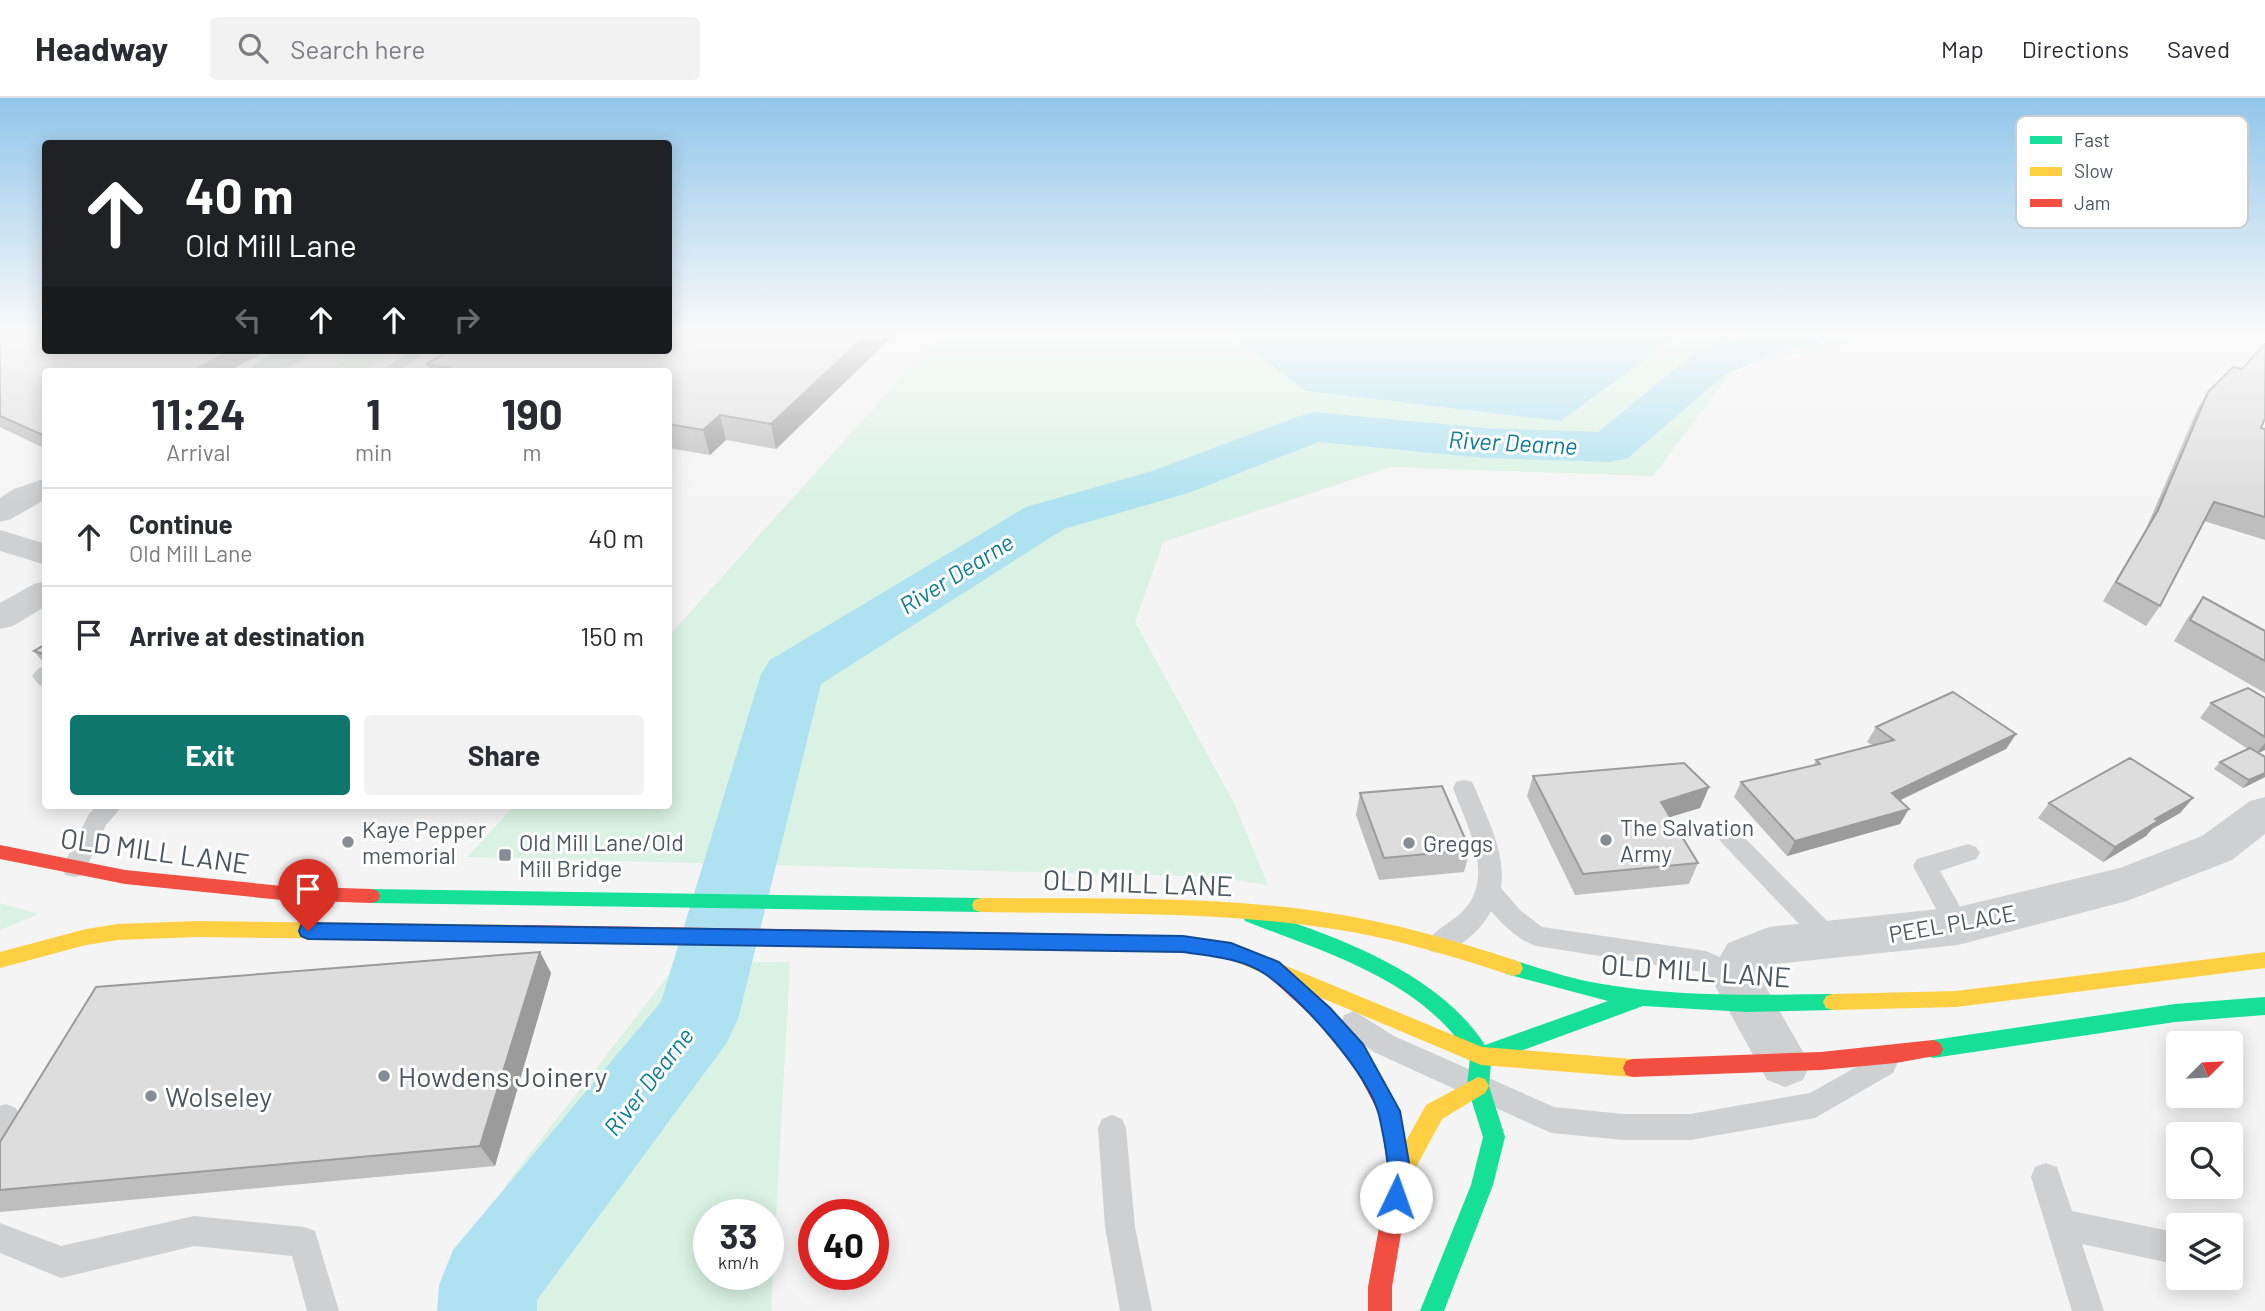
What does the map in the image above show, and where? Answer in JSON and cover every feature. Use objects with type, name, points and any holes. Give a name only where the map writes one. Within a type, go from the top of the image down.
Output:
[{"type":"main road","name":"OLD MILL LANE","points":[[0,852],[74,868],[191,886],[282,893],[1241,911],[1329,920],[1439,944],[1558,982],[1644,997],[1741,990],[1956,999],[2265,960]]},
{"type":"main road","points":[[1241,911],[1334,950],[1416,990],[1456,1021],[1481,1056],[1478,1086],[1493,1137],[1482,1185],[1432,1311]]},
{"type":"main road","points":[[0,960],[86,937],[118,932],[198,929],[1183,944],[1231,951],[1481,1056],[1625,1068],[1785,1064],[1896,1055],[2111,1021],[2265,1006]]},
{"type":"main road","points":[[1272,968],[1323,1014],[1356,1051],[1389,1111],[1400,1174]]},
{"type":"main road","points":[[1481,1056],[1644,997]]},
{"type":"main road","points":[[1380,1311],[1380,1287],[1400,1174],[1434,1112],[1478,1086]]},
{"type":"street","points":[[0,512],[42,489]]},
{"type":"street","points":[[0,540],[42,554]]},
{"type":"street","points":[[0,618],[42,593]]},
{"type":"street","name":"PEEL PLACE","points":[[1741,990],[1745,957],[1769,946],[1831,942],[1958,926],[2127,884],[2217,848],[2265,812]]},
{"type":"street","points":[[1741,990],[1785,1064]]},
{"type":"lane","points":[[1439,944],[1464,929],[1483,909],[1489,891],[1492,866],[1464,788]]},
{"type":"lane","points":[[74,868],[97,820],[108,809]]},
{"type":"lane","points":[[1730,837],[1831,942]]},
{"type":"lane","points":[[1958,926],[1925,866],[1968,853]]},
{"type":"lane","points":[[1489,891],[1511,917],[1536,936],[1706,962],[1741,990]]},
{"type":"lane","points":[[0,973],[48,946]]},
{"type":"lane","points":[[1272,968],[1384,1044],[1552,1120],[1623,1127],[1690,1127],[1815,1105],[1861,1080],[1896,1055]]},
{"type":"lane","points":[[1112,1128],[1120,1227],[1136,1311]]},
{"type":"lane","points":[[2046,1177],[2088,1311]]},
{"type":"lane","points":[[2061,1224],[2166,1245]]},
{"type":"lane","points":[[0,1238],[61,1262],[194,1231],[304,1242],[323,1311]]},
{"type":"green space","points":[[888,392],[1311,392],[1560,421],[1600,392],[1717,392],[1653,476],[1390,467],[1163,542],[1135,622],[1234,803],[1268,885],[1219,877],[467,857],[511,809],[672,809],[672,633]]},
{"type":"green space","points":[[0,903],[39,914],[0,930]]},
{"type":"green space","points":[[790,962],[777,1199],[693,1199],[693,1290],[772,1290],[771,1311],[471,1311],[507,1183],[678,963]]},
{"type":"water","points":[[1311,392],[1601,392],[1561,421]]},
{"type":"building","points":[[0,392],[42,392],[42,434],[0,416]]},
{"type":"building","points":[[672,392],[806,392],[771,424],[720,415],[703,430],[672,425]]},
{"type":"building","points":[[2208,392],[2265,392],[2265,418],[2261,428],[2265,429],[2265,517],[2214,502],[2160,606],[2116,582],[2158,510]]},
{"type":"building","points":[[2203,597],[2265,631],[2265,661],[2190,620]]},
{"type":"building","points":[[2248,688],[2265,698],[2265,737],[2211,703]]},
{"type":"building","points":[[1953,692],[2016,734],[1892,793],[1909,809],[1795,841],[1741,782],[1820,764],[1816,760],[1894,740],[1876,727]]},
{"type":"building","points":[[2250,748],[2265,757],[2265,773],[2249,780],[2220,762]]},
{"type":"building","points":[[2130,758],[2193,798],[2155,819],[2158,821],[2115,847],[2049,803]]},
{"type":"building","points":[[1684,763],[1709,787],[1661,802],[1698,863],[1583,874],[1533,776]]},
{"type":"building","points":[[1442,786],[1470,850],[1384,858],[1360,793]]},
{"type":"building","points":[[540,952],[480,1146],[0,1190],[0,1142],[96,987]]},
{"type":"waterway","name":"River Dearne","points":[[487,1311],[488,1285],[697,1019],[792,674],[1045,518],[1170,482],[1314,427],[1484,443],[1610,447],[1676,392]]},
{"type":"traffic: fast","points":[[371,896],[981,905]]},
{"type":"traffic: fast","points":[[1252,916],[1360,959],[1411,986],[1435,1002],[1456,1021],[1481,1056],[1478,1086],[1494,1137],[1482,1185],[1432,1311]]},
{"type":"traffic: fast","points":[[1513,968],[1590,990],[1630,996],[1746,1003],[1833,1002]]},
{"type":"traffic: fast","points":[[1481,1056],[1644,997]]},
{"type":"traffic: fast","points":[[1933,1049],[2175,1013],[2265,1006]]},
{"type":"traffic: slow","points":[[981,905],[1154,907],[1241,911],[1327,920],[1444,946],[1513,968]]},
{"type":"traffic: slow","points":[[0,960],[86,937],[118,932],[198,929],[525,933]]},
{"type":"traffic: slow","points":[[1092,942],[1183,944],[1231,951],[1481,1056],[1633,1068]]},
{"type":"traffic: slow","points":[[1833,1002],[1956,999],[2265,960]]},
{"type":"traffic: slow","points":[[1400,1174],[1434,1112],[1478,1086]]},
{"type":"traffic: jam","points":[[0,852],[125,877],[282,893],[371,896]]},
{"type":"traffic: jam","points":[[525,933],[1092,942]]},
{"type":"traffic: jam","points":[[1277,972],[1323,1014],[1356,1051],[1389,1111],[1400,1174],[1380,1287],[1380,1311]]},
{"type":"traffic: jam","points":[[1633,1068],[1821,1061],[1933,1049]]},
{"type":"place","name":"The Salvation Army","points":[[1606,840]]},
{"type":"place","name":"Kaye Pepper memorial","points":[[348,842]]},
{"type":"place","name":"Greggs","points":[[1409,843]]},
{"type":"place","name":"Old Mill Lane/Old Mill Bridge","points":[[505,855]]},
{"type":"place","name":"Howdens Joinery","points":[[384,1076]]},
{"type":"place","name":"Wolseley","points":[[151,1096]]},
{"type":"route","points":[[308,931],[788,936],[1183,944],[1231,951],[1272,968],[1323,1014],[1356,1051],[1389,1111],[1400,1174],[1396,1197]]}]
